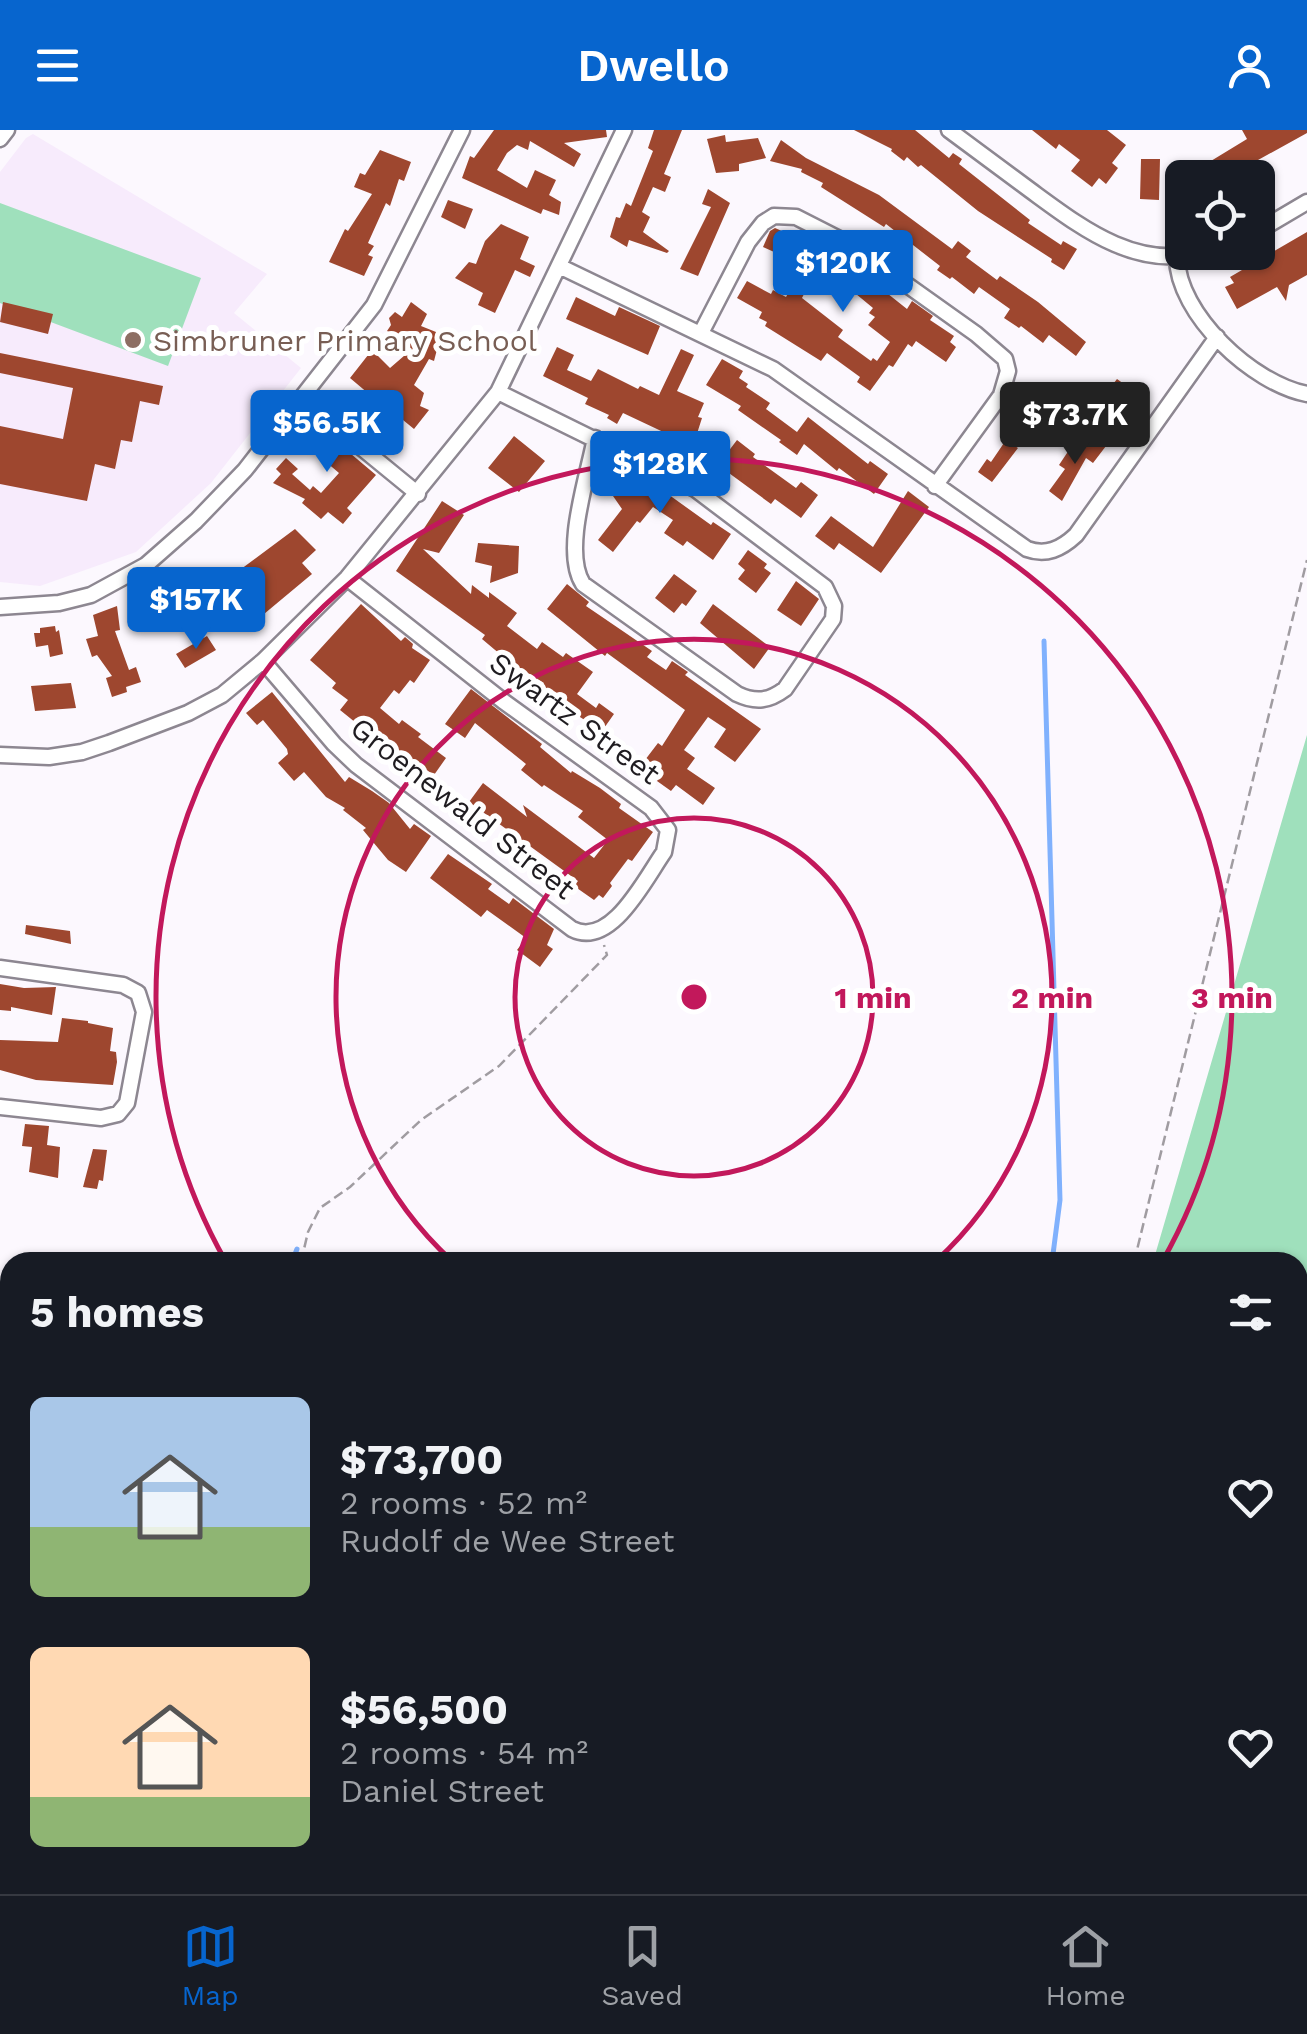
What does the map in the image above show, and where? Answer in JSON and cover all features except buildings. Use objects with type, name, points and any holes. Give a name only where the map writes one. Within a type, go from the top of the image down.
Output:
[{"type":"street","points":[[0,139],[8,130]]},
{"type":"street","points":[[0,607],[59,603],[91,595],[146,565],[196,521],[245,470],[374,305],[462,130]]},
{"type":"street","points":[[0,755],[49,757],[109,743],[188,713],[222,695],[264,661],[346,578],[498,392],[561,267],[623,130]]},
{"type":"street","points":[[949,130],[1100,239],[1136,252],[1165,256]]},
{"type":"street","points":[[1275,220],[1307,202]]},
{"type":"street","points":[[701,333],[748,242],[774,216],[796,217],[851,245],[1005,359],[1008,370],[1002,395],[936,486]]},
{"type":"street","points":[[561,267],[773,370],[1026,548],[1043,553],[1055,550],[1076,535],[1217,337]]},
{"type":"street","points":[[1179,270],[1184,295],[1217,337],[1270,380],[1307,394]]},
{"type":"street","points":[[498,392],[595,438],[695,489],[825,587],[834,606],[833,619],[785,689],[774,698],[753,700],[738,694],[583,584],[574,565],[576,531],[595,438]]},
{"type":"street","points":[[302,399],[418,494]]},
{"type":"street","name":"Swartz Street","points":[[346,578],[502,701],[631,792],[664,822],[668,842],[664,852],[619,916],[600,932]]},
{"type":"street","name":"Groenewald Street","points":[[264,661],[356,765],[572,929],[580,933],[600,932]]},
{"type":"street","points":[[0,968],[118,984],[135,990],[144,1012],[128,1103],[114,1116],[0,1108]]},
{"type":"path","points":[[1136,1252],[1307,560]]},
{"type":"path","points":[[303,1252],[320,1208],[350,1188],[421,1120],[499,1066],[608,954],[600,932]]},
{"type":"shaded area","name":"Simbruner Primary School","points":[[33,134],[267,274],[234,313],[301,368],[211,483],[136,552],[40,586],[0,582],[0,172]]},
{"type":"green space","points":[[0,203],[201,278],[168,366],[0,303]]},
{"type":"green space","points":[[1307,735],[1307,1252],[1156,1252]]},
{"type":"waterway","points":[[1044,641],[1060,1200],[1053,1252]]},
{"type":"place","name":"Simbruner Primary School","points":[[133,340]]}]
